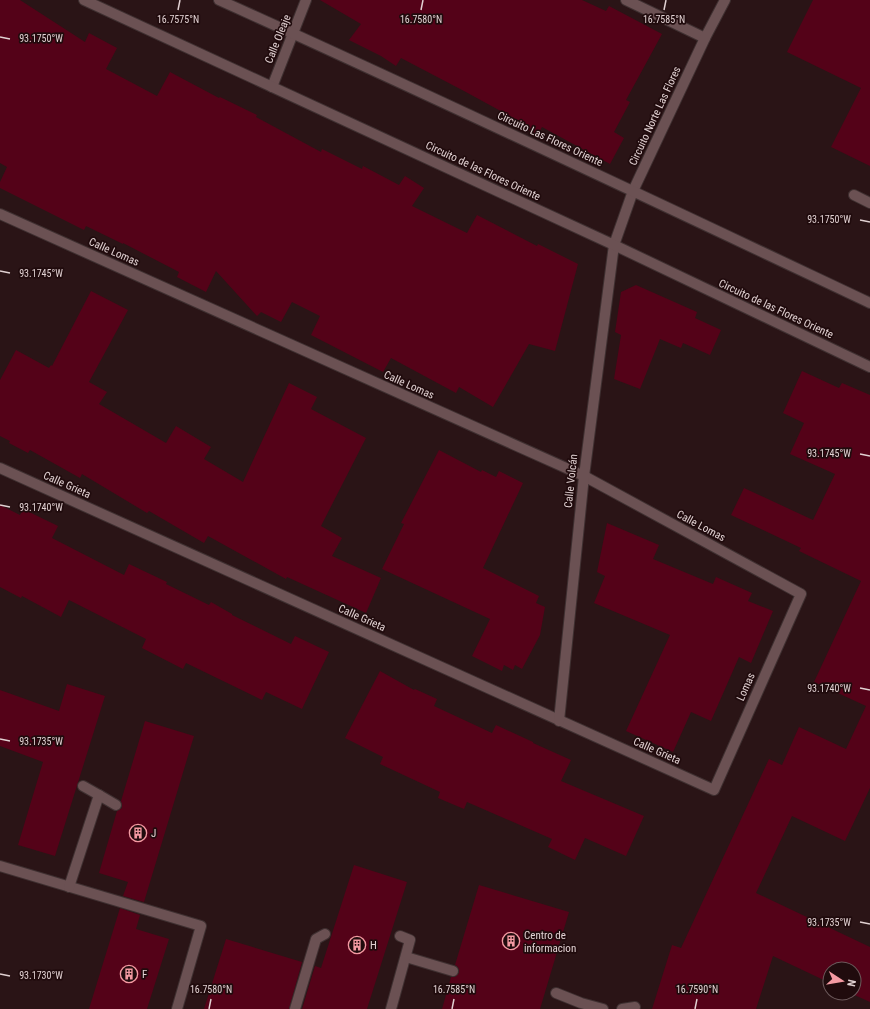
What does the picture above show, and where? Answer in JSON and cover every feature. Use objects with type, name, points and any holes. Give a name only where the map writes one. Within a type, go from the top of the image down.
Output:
[{"type":"street","name":"Circuito de las Flores Oriente","points":[[84,0],[614,245],[870,367]]},
{"type":"street","name":"Circuito Las Flores Oriente","points":[[219,0],[633,191],[870,303]]},
{"type":"street","name":"Calle Oleaje","points":[[272,87],[306,0]]},
{"type":"street","points":[[626,0],[705,38]]},
{"type":"street","name":"Circuito Norte Las Flores","points":[[614,245],[633,191],[705,38],[725,0]]},
{"type":"street","points":[[854,195],[870,203]]},
{"type":"street","name":"Calle Lomas","points":[[0,214],[584,476],[801,594]]},
{"type":"street","name":"Calle Volcán","points":[[559,721],[584,476],[614,245]]},
{"type":"street","name":"Calle Grieta","points":[[0,468],[714,790]]},
{"type":"street","name":"Lomas","points":[[714,790],[801,594]]},
{"type":"street","points":[[83,786],[116,805]]},
{"type":"street","points":[[69,887],[99,795]]},
{"type":"street","points":[[0,866],[201,926],[177,1009]]},
{"type":"street","points":[[295,1009],[316,939],[325,934]]},
{"type":"street","points":[[391,1009],[410,940],[400,936]]},
{"type":"street","points":[[406,957],[453,971]]},
{"type":"street","points":[[556,994],[603,1009]]},
{"type":"street","points":[[622,1009],[634,1007]]},
{"type":"building","points":[[0,0],[20,0],[85,42],[89,33],[117,48],[106,69],[157,96],[170,72],[219,98],[220,97],[257,115],[256,117],[321,152],[322,149],[362,169],[363,166],[399,185],[405,176],[424,188],[412,206],[467,233],[477,215],[537,246],[538,244],[578,264],[555,351],[529,344],[493,407],[459,387],[456,393],[391,358],[383,372],[311,335],[320,316],[292,302],[281,322],[261,312],[257,316],[216,271],[206,292],[177,277],[179,272],[123,243],[86,226],[84,230],[0,188],[0,182],[7,167],[0,163]]},
{"type":"building","points":[[320,0],[582,0],[606,11],[609,6],[662,34],[626,100],[630,102],[614,132],[624,138],[610,164],[542,127],[537,136],[507,117],[508,115],[401,58],[396,66],[381,56],[349,40],[361,24]]},
{"type":"building","points":[[813,0],[870,0],[870,166],[831,147],[861,88],[787,52]]},
{"type":"building","points":[[636,285],[697,312],[695,318],[721,330],[710,355],[683,343],[681,348],[660,339],[640,389],[614,379],[621,335],[615,332],[621,292]]},
{"type":"building","points":[[91,291],[128,310],[89,382],[107,392],[99,404],[166,443],[176,426],[211,447],[204,459],[243,482],[289,383],[317,397],[311,409],[366,438],[321,526],[342,538],[332,556],[381,578],[366,613],[287,577],[286,579],[208,536],[204,543],[149,511],[147,513],[82,474],[80,478],[30,450],[28,453],[9,443],[10,441],[0,436],[0,380],[16,350],[49,368],[51,365],[52,366]]},
{"type":"building","points":[[802,371],[839,388],[842,383],[870,395],[870,788],[845,841],[792,816],[756,893],[870,947],[870,1002],[862,998],[862,961],[822,961],[822,979],[773,956],[756,1009],[652,1009],[672,945],[681,948],[769,759],[782,765],[799,727],[846,749],[866,706],[814,682],[861,581],[799,551],[801,548],[731,515],[744,488],[813,520],[835,474],[790,454],[804,423],[783,413]]},
{"type":"building","points":[[439,450],[481,472],[482,470],[496,477],[499,471],[523,483],[483,568],[539,596],[536,603],[545,607],[540,635],[522,669],[515,665],[513,670],[504,665],[502,671],[472,656],[490,619],[382,569],[404,524],[401,523]]},
{"type":"building","points":[[0,505],[20,515],[23,509],[58,526],[52,538],[124,575],[129,564],[167,582],[166,584],[209,605],[211,602],[232,615],[291,644],[295,636],[329,652],[302,709],[266,692],[262,700],[186,663],[183,669],[142,648],[146,639],[69,600],[61,617],[22,596],[21,598],[0,587]]},
{"type":"building","points":[[607,523],[659,545],[653,559],[713,584],[716,577],[752,593],[748,601],[773,611],[751,663],[739,657],[711,721],[691,712],[673,752],[626,731],[670,635],[594,603],[605,576],[597,572]]},
{"type":"building","points":[[380,671],[414,690],[415,689],[437,699],[434,706],[492,733],[496,725],[571,760],[561,781],[644,816],[626,856],[585,838],[575,860],[548,847],[552,839],[467,802],[464,809],[438,798],[440,792],[380,764],[383,757],[345,738]]},
{"type":"building","points":[[67,684],[105,696],[55,856],[18,845],[43,762],[0,746],[0,690],[59,711]]},
{"type":"building","name":"J","points":[[145,721],[194,736],[144,902],[123,896],[128,882],[99,873],[117,811],[122,808],[121,801]]},
{"type":"building","name":"H","points":[[354,865],[407,882],[367,1009],[302,1009],[315,966],[321,968]]},
{"type":"building","name":"Centro de informacion","points":[[479,885],[569,912],[540,1009],[442,1009],[451,977],[455,977],[459,973],[459,969],[455,965]]},
{"type":"building","name":"F","points":[[120,908],[140,915],[136,929],[169,939],[147,1009],[89,1009]]},
{"type":"building","points":[[226,939],[302,962],[289,1009],[204,1009]]},
{"type":"place","name":"J","points":[[138,833]]},
{"type":"place","name":"Centro de informacion","points":[[511,941]]},
{"type":"place","name":"H","points":[[357,945]]},
{"type":"place","name":"F","points":[[129,974]]}]
